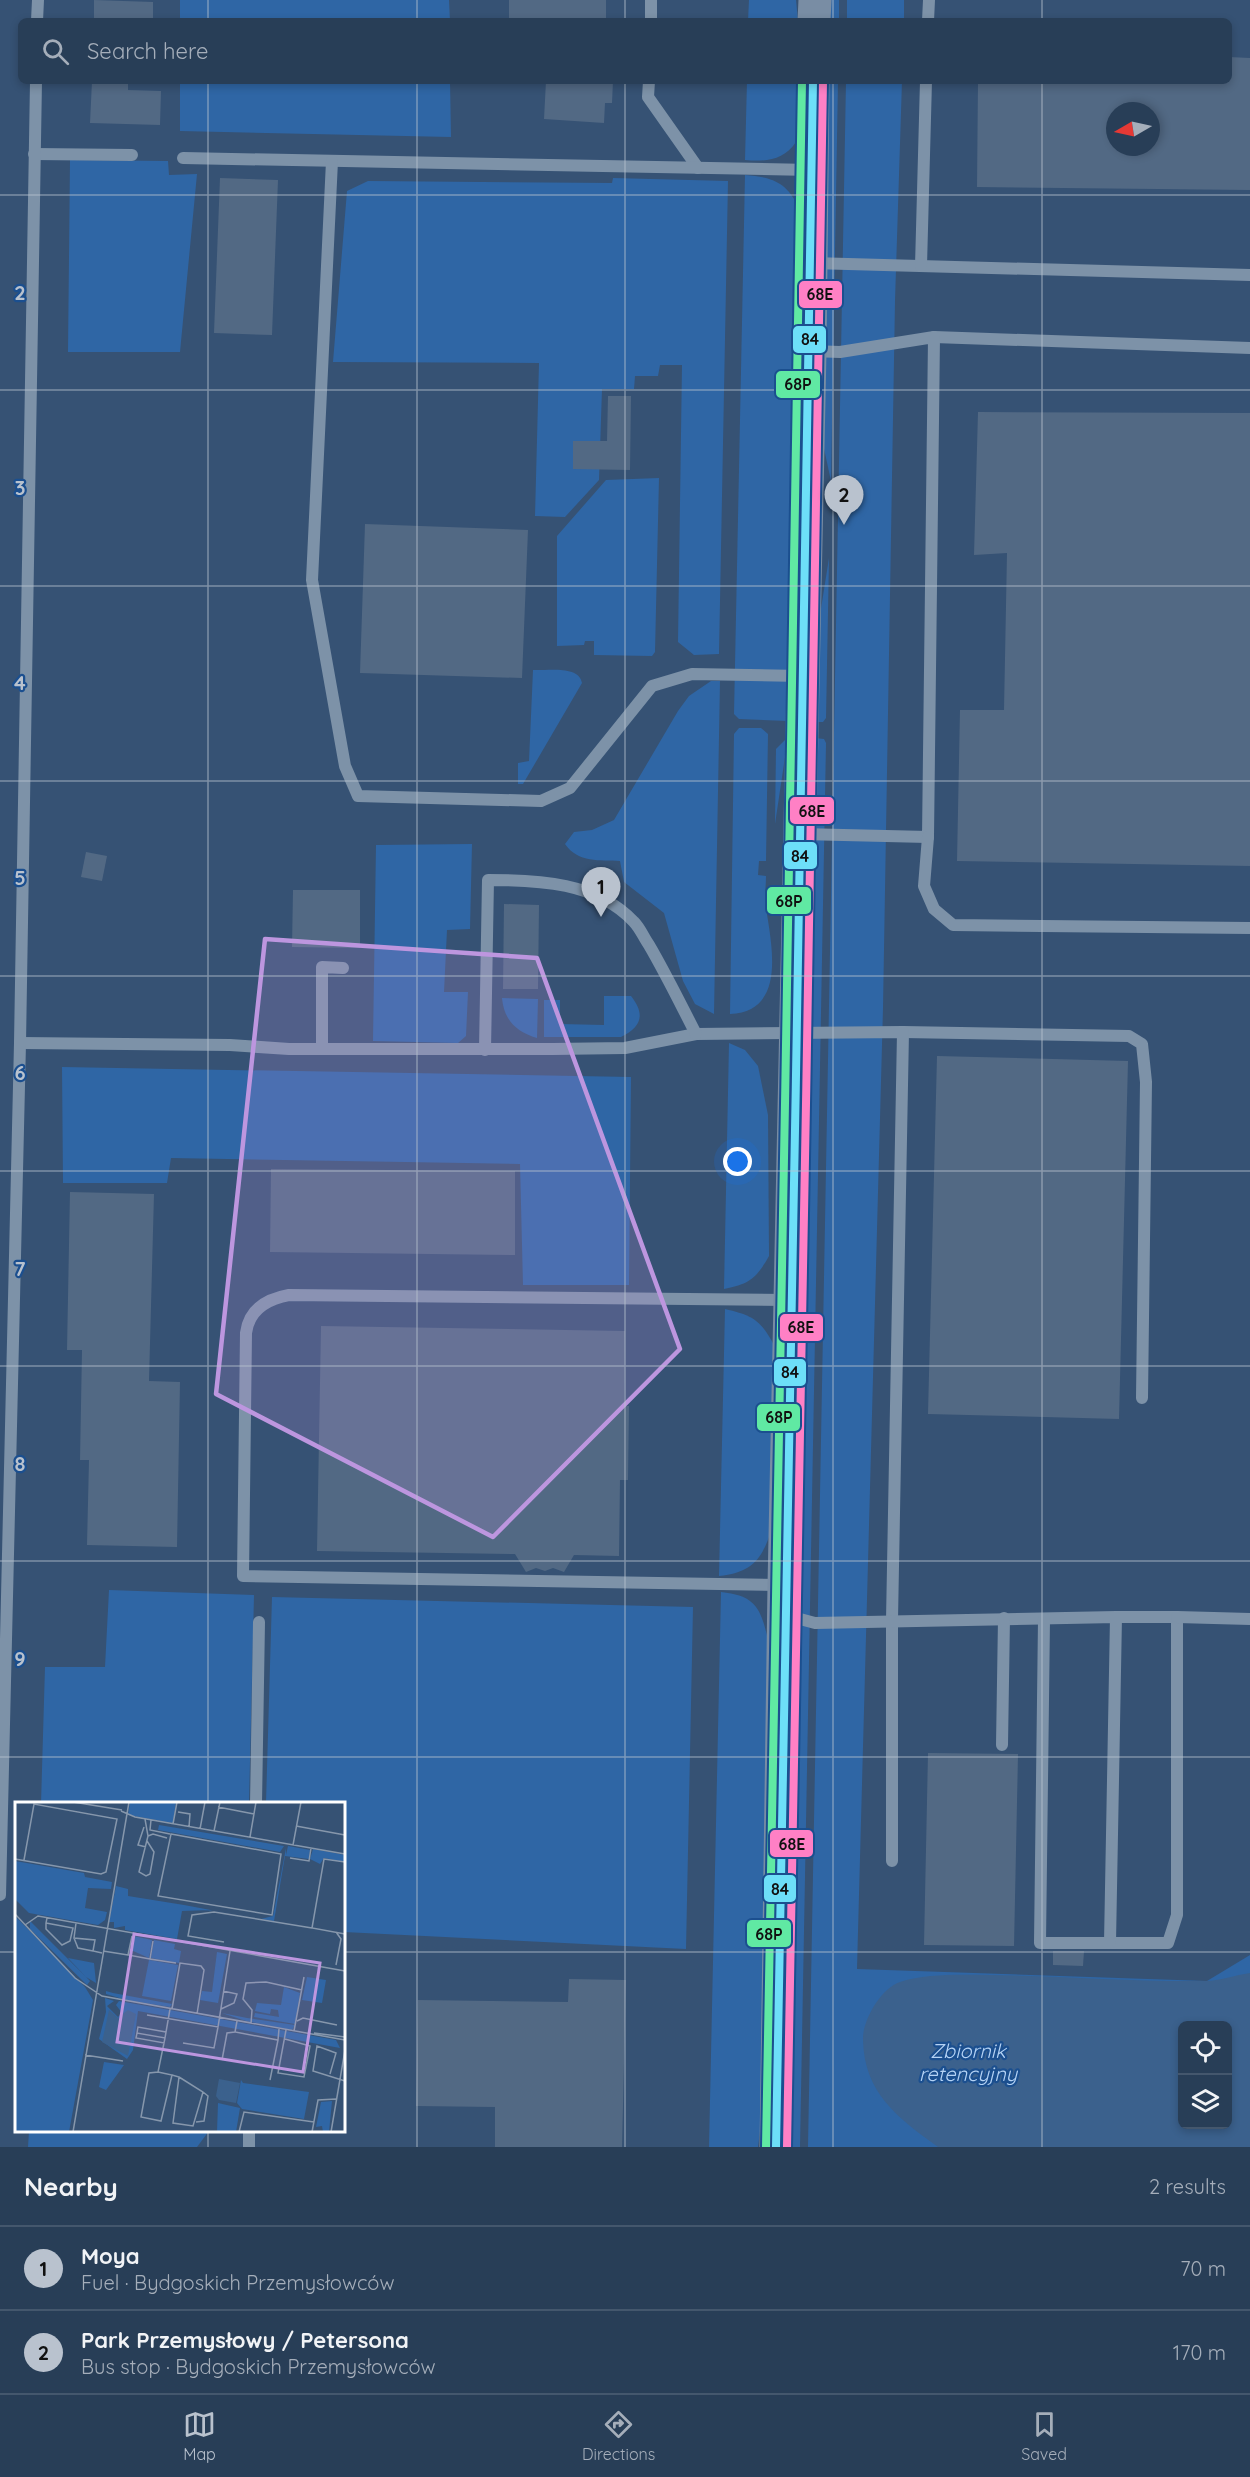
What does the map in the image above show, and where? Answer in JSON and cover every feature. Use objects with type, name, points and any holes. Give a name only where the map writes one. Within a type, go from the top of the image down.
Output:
[{"type":"street","points":[[814,18],[815,0]]},
{"type":"street","points":[[776,2147],[784,1600],[810,351],[813,84]]},
{"type":"lane","points":[[37,18],[38,0]]},
{"type":"lane","points":[[651,0],[651,18]]},
{"type":"lane","points":[[928,18],[929,0]]},
{"type":"lane","points":[[0,1895],[20,1043],[36,84]]},
{"type":"lane","points":[[649,84],[648,98],[698,168]]},
{"type":"lane","points":[[921,266],[926,84]]},
{"type":"lane","points":[[34,154],[132,154]]},
{"type":"lane","points":[[183,158],[812,170]]},
{"type":"lane","points":[[332,161],[312,579],[345,766],[358,796],[541,801],[570,788],[652,686],[692,674],[802,676]]},
{"type":"lane","points":[[811,263],[1250,275]]},
{"type":"lane","points":[[810,351],[840,352],[934,338],[1250,348]]},
{"type":"lane","points":[[934,338],[928,837],[924,886],[934,909],[952,924],[1250,928]]},
{"type":"lane","points":[[799,834],[928,837]]},
{"type":"lane","points":[[485,1050],[488,880],[531,880],[564,884],[611,904],[634,922],[655,955],[696,1034]]},
{"type":"lane","points":[[322,1049],[322,967],[343,968]]},
{"type":"lane","points":[[20,1043],[485,1050],[625,1048],[696,1034],[903,1032],[1129,1036],[1142,1044],[1146,1082],[1142,1398]]},
{"type":"lane","points":[[892,1861],[892,1620],[903,1032]]},
{"type":"lane","points":[[791,1300],[289,1295],[274,1298],[260,1306],[250,1318],[246,1332],[243,1576],[784,1600],[815,1623],[1004,1618],[1250,1619]]},
{"type":"lane","points":[[1110,1943],[1116,1617]]},
{"type":"lane","points":[[1044,1618],[1040,1943],[1168,1944],[1177,1915],[1177,1617]]},
{"type":"lane","points":[[1002,1745],[1004,1618]]},
{"type":"lane","points":[[256,1802],[259,1622]]},
{"type":"highlighted area","points":[[265,939],[537,958],[680,1349],[493,1537],[216,1394]]},
{"type":"shaded area","points":[[180,0],[449,0],[450,18],[180,18]]},
{"type":"shaded area","points":[[749,0],[796,0],[798,18],[748,18]]},
{"type":"shaded area","points":[[828,0],[839,0],[839,18],[828,18]]},
{"type":"shaded area","points":[[847,0],[904,0],[904,18],[847,18]]},
{"type":"shaded area","points":[[180,84],[450,84],[451,137],[180,131]]},
{"type":"shaded area","points":[[747,84],[799,84],[796,142],[780,156],[760,161],[745,160]]},
{"type":"shaded area","points":[[827,84],[838,84],[831,481],[823,444]]},
{"type":"shaded area","points":[[846,84],[902,84],[895,301],[883,1008],[857,1969],[1207,1981],[1250,1955],[1250,2147],[808,2147]]},
{"type":"shaded area","points":[[70,160],[168,161],[169,175],[197,174],[180,352],[68,352]]},
{"type":"shaded area","points":[[745,175],[770,179],[782,185],[797,205],[788,721],[739,719],[734,714]]},
{"type":"shaded area","points":[[613,178],[728,181],[719,654],[694,655],[678,642],[682,365],[660,365],[658,376],[635,376],[634,389],[602,389],[599,480],[565,517],[535,516],[539,363],[333,362],[347,191],[368,181],[612,183]]},
{"type":"shaded area","points":[[659,478],[655,652],[652,656],[594,655],[594,641],[585,641],[584,645],[557,646],[557,536],[606,480]]},
{"type":"shaded area","points":[[829,558],[826,718],[823,722],[815,722],[817,634]]},
{"type":"shaded area","points":[[533,670],[569,671],[580,677],[582,683],[523,784],[518,784],[518,763],[529,761]]},
{"type":"shaded area","points":[[711,681],[720,681],[714,1014],[695,1004],[683,981],[664,913],[624,882],[620,861],[597,860],[576,855],[565,844],[574,832],[592,830],[614,820],[678,711],[689,696]]},
{"type":"shaded area","points":[[739,728],[761,728],[768,734],[766,861],[759,861],[758,875],[766,876],[765,900],[772,951],[772,969],[769,986],[762,1000],[749,1010],[730,1014],[734,734]]},
{"type":"shaded area","points":[[788,737],[775,824],[776,749]]},
{"type":"shaded area","points":[[815,738],[824,739],[826,743],[800,2147],[790,2147]]},
{"type":"shaded area","points":[[472,844],[470,929],[447,930],[444,992],[468,992],[466,1036],[458,1043],[373,1041],[376,845]]},
{"type":"shaded area","points":[[604,996],[631,996],[636,1003],[639,1009],[639,1020],[628,1033],[621,1037],[544,1037],[544,1000],[560,1000],[560,1024],[604,1025]]},
{"type":"shaded area","points":[[502,998],[538,999],[537,1038],[517,1029],[512,1024],[505,1013]]},
{"type":"shaded area","points":[[729,1043],[745,1050],[758,1066],[768,1115],[769,1256],[751,1279],[740,1285],[724,1289]]},
{"type":"shaded area","points":[[62,1067],[631,1077],[629,1285],[523,1285],[520,1164],[171,1158],[167,1183],[63,1183]]},
{"type":"shaded area","points":[[725,1309],[744,1314],[756,1321],[775,1347],[773,1524],[766,1545],[750,1566],[741,1571],[719,1576]]},
{"type":"shaded area","points":[[109,1590],[254,1595],[249,1802],[41,1802],[45,1667],[105,1667]]},
{"type":"shaded area","points":[[721,1592],[744,1597],[757,1608],[770,1647],[761,2124],[758,2147],[709,2147]]},
{"type":"shaded area","points":[[272,1597],[693,1607],[686,1949],[345,1932],[345,1802],[266,1802]]},
{"type":"shaded area","points":[[29,2132],[208,2132],[197,2147],[28,2147]]},
{"type":"water","name":"Zbiornik retencyjny","points":[[1250,1973],[1250,2147],[938,2147],[910,2126],[886,2102],[877,2090],[865,2059],[864,2032],[874,2006],[893,1985],[911,1979],[968,1975],[1152,1981],[1216,1980]]},
{"type":"building","points":[[94,0],[153,2],[153,18],[94,18]]},
{"type":"building","points":[[509,0],[606,0],[606,18],[509,18]]},
{"type":"building","points":[[1232,57],[1250,58],[1250,190],[977,187],[978,84],[1232,84]]},
{"type":"building","points":[[92,84],[128,84],[128,90],[161,91],[160,125],[90,123]]},
{"type":"building","points":[[546,84],[613,84],[612,103],[605,103],[604,123],[544,119]]},
{"type":"building","points":[[220,178],[278,180],[272,335],[214,333]]},
{"type":"building","points":[[608,396],[631,396],[630,470],[573,469],[573,441],[607,441]]},
{"type":"building","points":[[978,412],[1250,413],[1250,866],[957,861],[960,710],[1004,710],[1007,553],[974,555]]},
{"type":"building","points":[[365,524],[528,530],[522,678],[360,673]]},
{"type":"building","points":[[86,852],[107,856],[102,881],[81,877]]},
{"type":"building","points":[[293,890],[360,890],[360,948],[292,947]]},
{"type":"building","points":[[504,904],[539,905],[538,989],[503,989]]},
{"type":"building","points":[[937,1056],[1128,1061],[1119,1419],[928,1414]]},
{"type":"building","points":[[271,1169],[515,1171],[515,1255],[270,1252]]},
{"type":"building","points":[[70,1192],[154,1194],[149,1381],[180,1382],[177,1547],[87,1545],[89,1460],[80,1460],[82,1350],[67,1350]]},
{"type":"building","points":[[321,1326],[625,1331],[624,1406],[629,1406],[628,1480],[620,1480],[619,1556],[574,1555],[564,1572],[553,1568],[545,1571],[536,1568],[526,1572],[515,1554],[317,1551]]},
{"type":"building","points":[[928,1753],[1018,1754],[1014,1946],[924,1945]]},
{"type":"building","points":[[1053,1951],[1084,1951],[1083,1966],[1053,1965]]},
{"type":"building","points":[[569,1979],[626,1980],[622,2147],[495,2147],[495,2107],[416,2106],[418,2000],[568,2002]]},
{"type":"transit line","name":"68P","points":[[766,2147],[795,598],[802,84]]},
{"type":"transit line","name":"84","points":[[776,2147],[813,84]]},
{"type":"transit line","name":"68E","points":[[787,2147],[816,598],[823,84]]},
{"type":"place","name":"Park Przemysłowy / Petersona","points":[[844,525]]},
{"type":"place","name":"Moya","points":[[601,917]]}]
